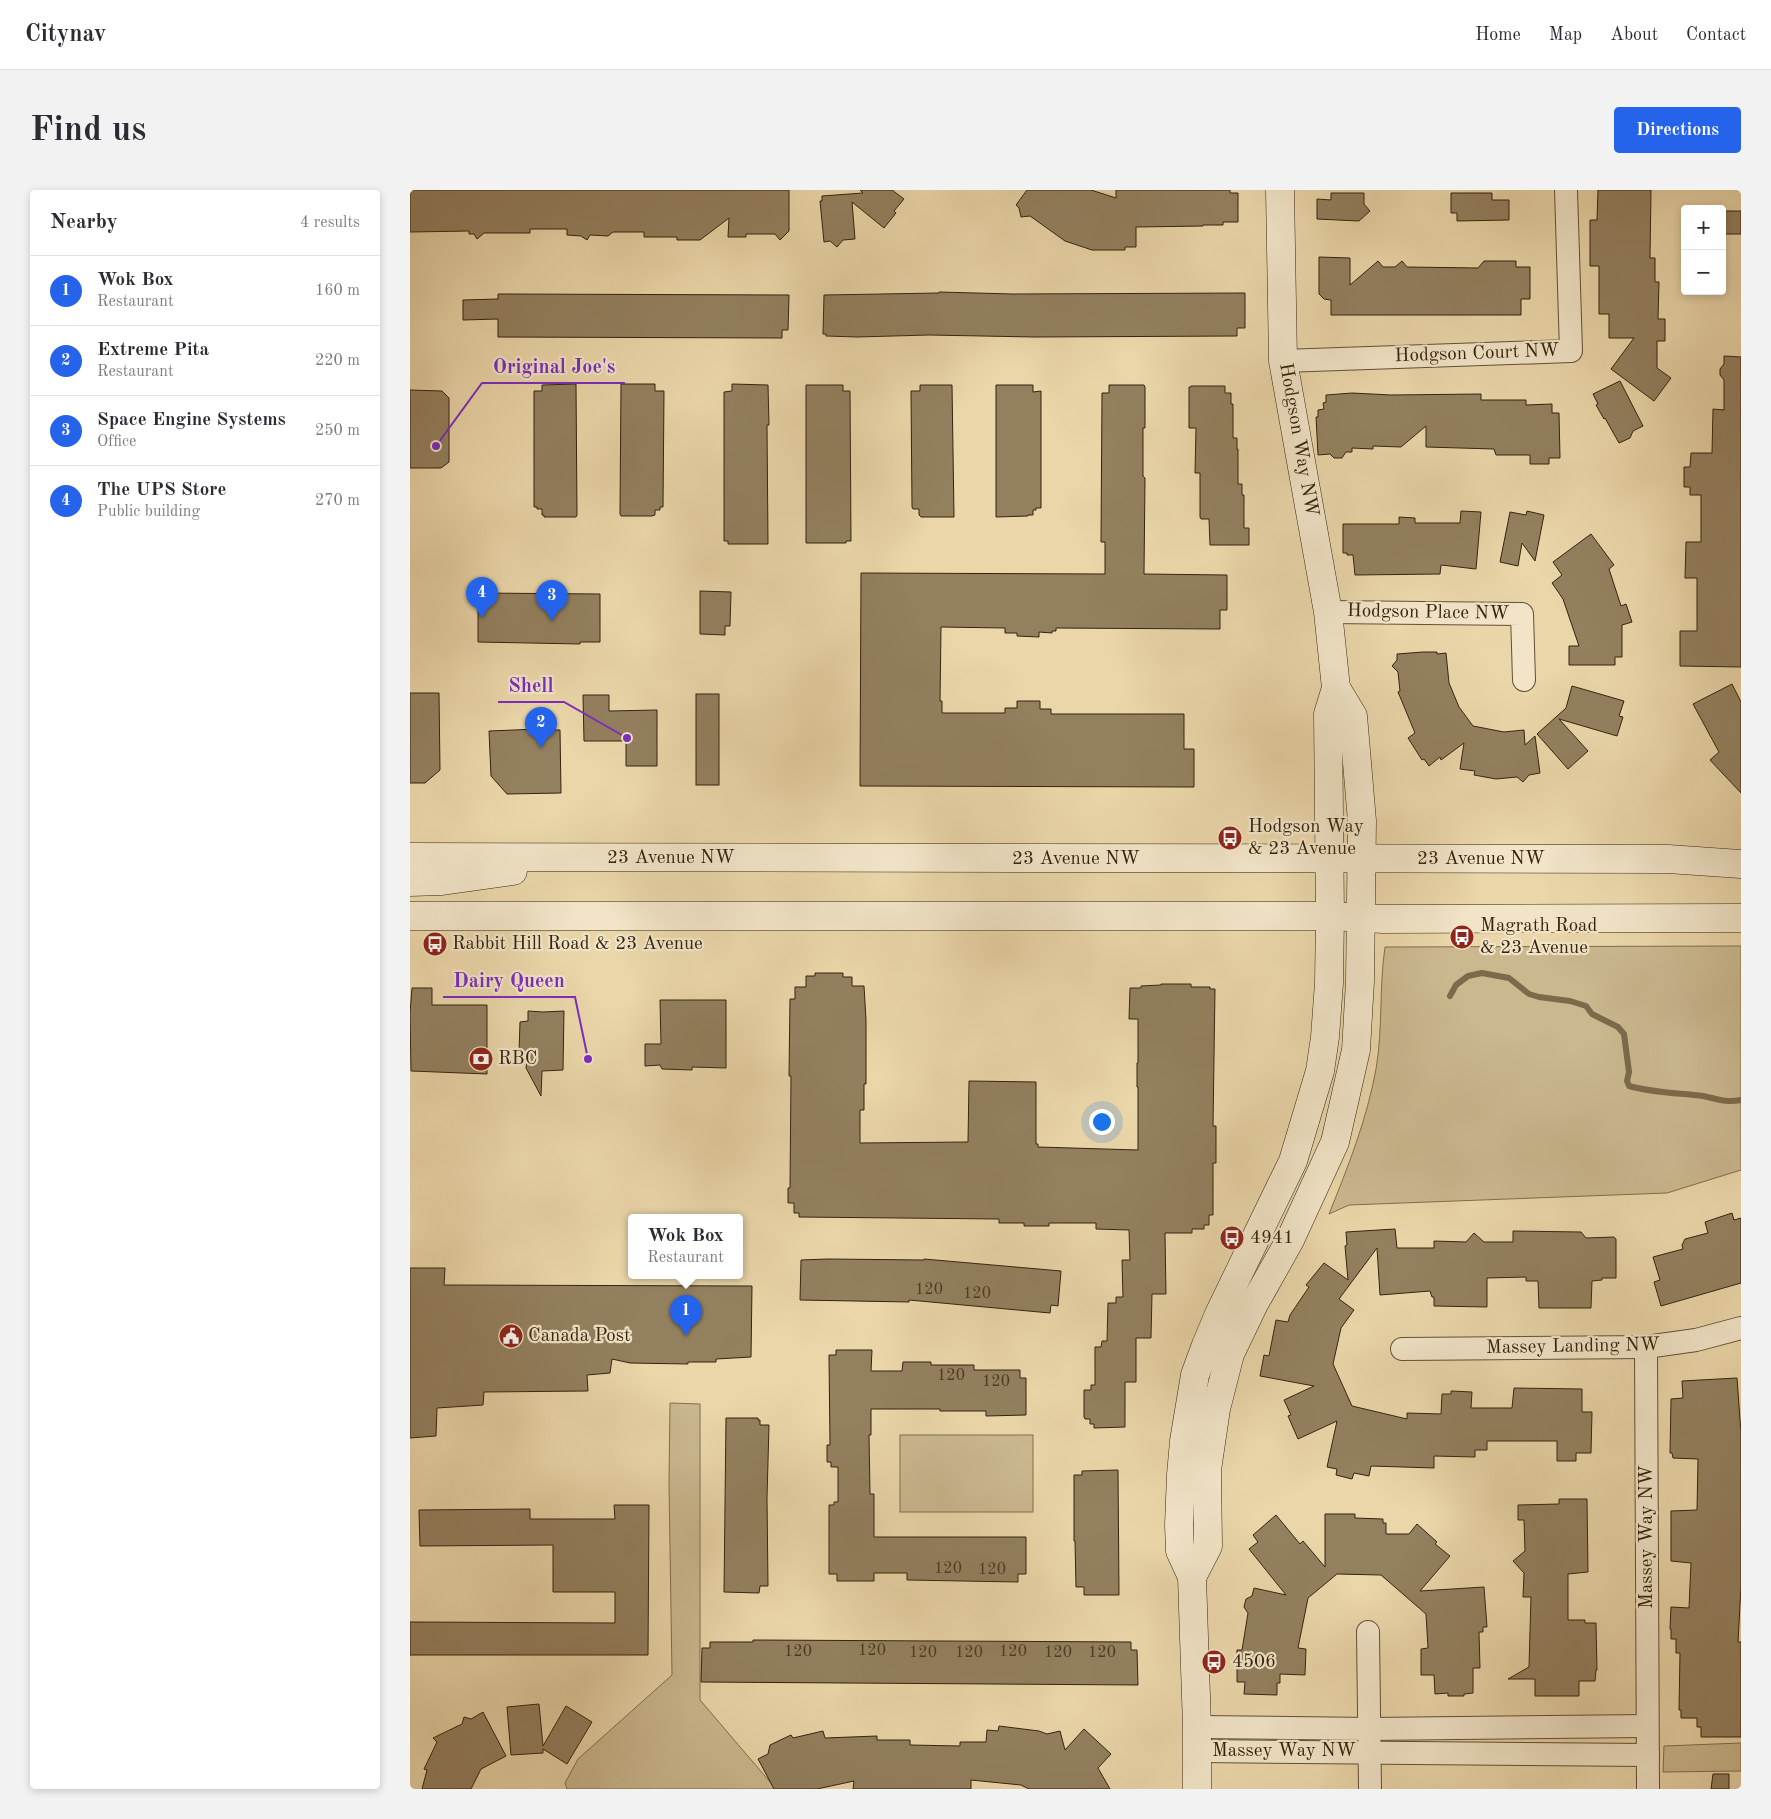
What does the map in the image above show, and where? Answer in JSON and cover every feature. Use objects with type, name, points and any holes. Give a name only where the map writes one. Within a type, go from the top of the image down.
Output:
[{"type":"main road","name":"Hodgson Way NW","points":[[1192,1577],[1180,1551],[1179,1524],[1181,1475],[1195,1375],[1219,1314],[1293,1161],[1320,1071],[1327,1019],[1330,916],[1328,714],[1336,688],[1328,612],[1282,360],[1280,190]]},
{"type":"main road","name":"Hodgson Way NW","points":[[1192,1577],[1208,1546],[1207,1470],[1216,1409],[1230,1354],[1250,1312],[1290,1240],[1335,1142],[1356,1050],[1362,917],[1362,821],[1353,716],[1336,688]]},
{"type":"main road","name":"23 Avenue NW","points":[[410,858],[1668,859],[1741,864]]},
{"type":"main road","points":[[410,882],[442,881],[505,873],[567,858]]},
{"type":"main road","points":[[410,916],[1330,916],[1383,919],[1741,918]]},
{"type":"main road","points":[[1192,1577],[1197,1789]]},
{"type":"street","name":"Hodgson Court NW","points":[[1282,360],[1571,351],[1566,190]]},
{"type":"street","name":"Hodgson Place NW","points":[[1328,612],[1522,614],[1524,680]]},
{"type":"street","name":"Massey Landing NW","points":[[1402,1349],[1646,1347],[1696,1340],[1741,1328]]},
{"type":"street","name":"Massey Way NW","points":[[1646,1347],[1648,1789]]},
{"type":"street","name":"Massey Way NW","points":[[1368,1632],[1370,1789]]},
{"type":"street","name":"Massey Way NW","points":[[1197,1739],[1370,1729],[1647,1726]]},
{"type":"street","name":"Massey Way NW","points":[[1197,1739],[1370,1752],[1648,1755]]},
{"type":"shaded area","points":[[1741,946],[1741,1170],[1667,1193],[1349,1205],[1329,1214],[1368,1106],[1376,1069],[1385,947]]},
{"type":"shaded area","points":[[670,1403],[700,1404],[700,1700],[776,1789],[567,1789],[565,1783],[578,1759],[672,1675],[669,1482]]},
{"type":"shaded area","points":[[900,1435],[1033,1435],[1033,1512],[900,1512]]},
{"type":"shaded area","points":[[1741,1743],[1741,1771],[1663,1772],[1664,1746]]},
{"type":"building","points":[[410,190],[789,190],[789,231],[780,240],[775,234],[746,234],[746,237],[728,237],[729,218],[700,240],[677,240],[677,237],[644,237],[644,232],[613,232],[608,236],[590,235],[587,240],[581,236],[567,235],[567,229],[530,229],[530,233],[484,233],[477,239],[474,234],[469,234],[469,231],[410,232]]},
{"type":"building","points":[[860,190],[892,190],[904,199],[884,228],[852,202],[855,239],[843,240],[837,247],[830,241],[824,242],[820,201],[822,201],[822,196],[863,193]]},
{"type":"building","points":[[1027,190],[1091,190],[1116,198],[1116,190],[1230,190],[1230,193],[1238,193],[1238,222],[1223,222],[1223,225],[1203,226],[1136,227],[1136,247],[1125,247],[1125,250],[1092,250],[1065,241],[1030,216],[1021,217],[1019,208],[1016,205]]},
{"type":"building","points":[[1598,190],[1651,190],[1650,258],[1655,258],[1655,282],[1659,282],[1658,319],[1665,319],[1665,341],[1657,341],[1657,368],[1671,378],[1654,401],[1611,369],[1634,338],[1609,338],[1609,314],[1599,314],[1599,266],[1590,266],[1590,220],[1597,220]]},
{"type":"building","points":[[1331,193],[1364,193],[1364,204],[1370,211],[1359,221],[1317,219],[1317,199],[1331,200]]},
{"type":"building","points":[[1451,193],[1492,193],[1492,200],[1509,200],[1509,220],[1457,221],[1457,213],[1451,213]]},
{"type":"building","points":[[1726,211],[1741,211],[1741,234],[1726,234]]},
{"type":"building","points":[[1319,257],[1350,258],[1350,285],[1378,261],[1383,267],[1395,267],[1402,261],[1407,267],[1478,268],[1484,261],[1516,261],[1516,267],[1530,267],[1530,299],[1521,299],[1521,315],[1331,315],[1331,300],[1324,299],[1319,294]]},
{"type":"building","points":[[939,292],[1013,294],[1245,293],[1245,328],[1237,328],[1237,336],[1034,337],[929,335],[857,337],[826,336],[826,334],[823,334],[824,295]]},
{"type":"building","points":[[498,294],[789,295],[788,330],[782,330],[782,338],[498,337],[498,319],[463,320],[463,300],[498,299]]},
{"type":"building","points":[[1724,356],[1741,357],[1741,667],[1680,666],[1680,631],[1697,631],[1697,578],[1685,578],[1686,542],[1701,542],[1701,495],[1690,495],[1690,487],[1684,487],[1684,467],[1690,467],[1691,453],[1712,453],[1713,409],[1724,410],[1724,380],[1720,375],[1720,369],[1724,364]]},
{"type":"building","points":[[1620,381],[1643,426],[1633,431],[1630,438],[1619,443],[1596,405],[1598,404],[1593,394]]},
{"type":"building","points":[[576,384],[577,515],[576,517],[544,517],[542,509],[534,507],[534,391],[542,391],[542,385]]},
{"type":"building","points":[[621,384],[655,384],[655,391],[664,391],[663,507],[660,507],[660,510],[655,510],[655,515],[652,516],[621,516],[620,514]]},
{"type":"building","points":[[732,384],[768,385],[768,544],[728,544],[728,541],[724,541],[724,392],[732,391]]},
{"type":"building","points":[[806,385],[843,385],[843,391],[850,391],[851,541],[846,541],[846,543],[806,543]]},
{"type":"building","points":[[920,385],[952,385],[954,517],[921,517],[919,509],[913,509],[912,507],[911,391],[920,391]]},
{"type":"building","points":[[996,385],[1033,385],[1033,392],[1041,391],[1041,508],[1033,510],[1033,515],[996,517]]},
{"type":"building","points":[[1109,385],[1144,385],[1145,387],[1145,428],[1143,428],[1143,476],[1145,478],[1144,574],[1227,575],[1227,610],[1220,610],[1220,629],[1056,628],[1056,631],[1052,631],[1052,633],[1039,632],[1039,637],[1017,636],[1017,633],[1005,633],[1005,628],[941,627],[940,701],[942,701],[942,713],[1005,713],[1005,708],[1017,708],[1017,701],[1040,701],[1040,709],[1051,709],[1051,714],[1184,714],[1184,749],[1194,749],[1194,787],[860,786],[861,573],[1105,574],[1105,542],[1101,542],[1102,393],[1109,393]]},
{"type":"building","points":[[1225,386],[1225,393],[1231,393],[1231,404],[1233,404],[1233,438],[1237,438],[1238,449],[1238,484],[1242,484],[1242,495],[1244,495],[1244,528],[1249,528],[1249,545],[1210,545],[1209,519],[1201,519],[1200,517],[1200,473],[1195,473],[1196,428],[1189,428],[1189,387]]},
{"type":"building","points":[[410,390],[442,391],[449,398],[449,462],[441,468],[410,468]]},
{"type":"building","points":[[1352,393],[1391,395],[1481,394],[1481,400],[1526,400],[1526,405],[1552,404],[1552,413],[1559,413],[1560,458],[1549,458],[1549,464],[1530,464],[1530,455],[1496,455],[1494,449],[1426,447],[1426,426],[1401,447],[1373,446],[1373,449],[1352,448],[1352,452],[1346,452],[1342,458],[1334,458],[1330,454],[1318,455],[1316,417],[1318,417],[1318,410],[1324,409],[1323,403],[1326,402],[1326,395]]},
{"type":"building","points":[[1461,511],[1481,512],[1476,569],[1441,565],[1440,574],[1355,575],[1353,555],[1343,553],[1343,524],[1399,524],[1399,517],[1415,518],[1415,523],[1460,523]]},
{"type":"building","points":[[1527,511],[1544,515],[1535,561],[1522,543],[1518,566],[1500,562],[1510,512],[1526,515]]},
{"type":"building","points":[[1591,534],[1614,565],[1609,569],[1621,606],[1626,604],[1632,622],[1622,625],[1622,657],[1615,657],[1615,665],[1569,665],[1569,646],[1579,646],[1563,599],[1552,583],[1562,575],[1553,562]]},
{"type":"building","points":[[700,591],[731,592],[730,626],[725,626],[725,635],[700,634]]},
{"type":"building","points":[[478,593],[600,594],[600,642],[580,642],[580,644],[478,642]]},
{"type":"building","points":[[1446,653],[1449,683],[1459,707],[1473,726],[1504,732],[1524,730],[1525,745],[1535,736],[1540,773],[1529,775],[1523,782],[1517,777],[1496,779],[1474,775],[1475,771],[1460,769],[1464,743],[1441,760],[1440,757],[1429,766],[1424,759],[1422,760],[1408,738],[1415,733],[1398,692],[1400,691],[1398,672],[1392,666],[1397,660],[1397,654]]},
{"type":"building","points":[[1732,684],[1741,702],[1741,793],[1710,760],[1719,752],[1693,704]]},
{"type":"building","points":[[1572,686],[1624,701],[1619,716],[1623,717],[1617,736],[1559,719],[1588,751],[1568,769],[1537,734],[1566,708]]},
{"type":"building","points":[[410,693],[439,693],[440,770],[425,783],[410,783]]},
{"type":"building","points":[[696,694],[719,694],[719,785],[696,785]]},
{"type":"building","points":[[583,695],[609,695],[609,711],[657,710],[657,766],[626,766],[626,741],[584,741]]},
{"type":"building","points":[[560,730],[561,793],[507,794],[491,776],[489,731]]},
{"type":"building","points":[[815,973],[843,973],[843,977],[852,977],[852,986],[864,986],[866,1084],[864,1084],[864,1110],[860,1110],[860,1143],[968,1142],[969,1081],[1036,1082],[1036,1144],[1038,1144],[1038,1147],[1138,1150],[1138,1019],[1129,1019],[1130,988],[1161,984],[1191,984],[1191,987],[1210,987],[1210,989],[1215,989],[1213,1126],[1216,1126],[1216,1163],[1213,1163],[1213,1215],[1209,1215],[1209,1225],[1204,1225],[1204,1229],[1192,1229],[1192,1233],[1165,1233],[1166,1294],[1152,1294],[1151,1338],[1136,1338],[1136,1382],[1125,1382],[1125,1427],[1094,1428],[1094,1424],[1090,1424],[1090,1419],[1085,1419],[1084,1417],[1084,1390],[1091,1390],[1091,1385],[1095,1385],[1095,1347],[1101,1347],[1102,1341],[1107,1341],[1108,1303],[1116,1303],[1116,1297],[1123,1297],[1122,1260],[1130,1260],[1129,1230],[1096,1229],[1096,1223],[1049,1223],[1049,1226],[1024,1226],[1024,1223],[999,1223],[999,1219],[799,1217],[799,1213],[794,1213],[794,1203],[788,1203],[788,1188],[790,1188],[790,999],[795,999],[795,987],[806,987],[806,976],[815,976]]},
{"type":"building","points":[[412,988],[432,988],[432,1005],[487,1005],[487,1074],[411,1071],[410,1013]]},
{"type":"building","points":[[660,1000],[726,1000],[726,1068],[692,1067],[692,1070],[662,1069],[660,1065],[645,1066],[645,1044],[661,1044]]},
{"type":"building","points":[[528,1011],[564,1011],[563,1070],[542,1071],[541,1096],[526,1068],[528,1053],[519,1053],[520,1022],[528,1021]]},
{"type":"building","points":[[1732,1213],[1734,1220],[1741,1218],[1741,1283],[1661,1306],[1654,1282],[1660,1280],[1653,1257],[1683,1249],[1682,1245],[1685,1239],[1708,1233],[1705,1222]]},
{"type":"building","points":[[1395,1229],[1397,1248],[1434,1248],[1434,1241],[1466,1242],[1474,1233],[1484,1242],[1513,1242],[1513,1231],[1581,1232],[1586,1238],[1614,1237],[1616,1239],[1616,1278],[1602,1278],[1602,1280],[1592,1281],[1591,1308],[1539,1308],[1538,1281],[1526,1281],[1526,1277],[1487,1278],[1487,1307],[1434,1306],[1434,1297],[1432,1297],[1430,1291],[1380,1295],[1377,1248],[1339,1299],[1354,1310],[1341,1328],[1333,1364],[1352,1406],[1407,1419],[1407,1413],[1441,1414],[1442,1394],[1451,1394],[1451,1391],[1472,1392],[1471,1408],[1512,1408],[1514,1388],[1582,1389],[1582,1412],[1592,1412],[1591,1453],[1576,1453],[1576,1461],[1557,1461],[1557,1441],[1487,1441],[1487,1450],[1475,1450],[1475,1457],[1434,1456],[1434,1468],[1371,1466],[1369,1476],[1354,1473],[1352,1479],[1336,1475],[1337,1469],[1327,1467],[1337,1421],[1298,1439],[1288,1416],[1291,1415],[1284,1400],[1314,1386],[1260,1376],[1264,1355],[1269,1356],[1276,1320],[1288,1322],[1290,1315],[1309,1287],[1306,1285],[1324,1263],[1348,1280],[1345,1246],[1347,1245],[1346,1232]]},
{"type":"building","points":[[924,1259],[1061,1271],[1058,1306],[1051,1305],[1050,1313],[909,1300],[909,1302],[800,1300],[801,1260]]},
{"type":"building","points":[[410,1268],[445,1268],[444,1285],[752,1286],[751,1357],[716,1359],[716,1362],[688,1362],[688,1364],[630,1363],[612,1359],[610,1373],[587,1375],[588,1391],[484,1392],[483,1405],[437,1408],[436,1436],[410,1438]]},
{"type":"building","points":[[836,1350],[872,1350],[871,1371],[902,1371],[903,1362],[931,1362],[931,1365],[974,1365],[974,1370],[1020,1370],[1020,1378],[1026,1378],[1026,1415],[986,1416],[986,1411],[940,1411],[940,1409],[871,1409],[871,1435],[869,1435],[870,1494],[874,1494],[874,1537],[1026,1537],[1026,1574],[1018,1574],[1018,1582],[907,1580],[907,1573],[874,1573],[874,1581],[837,1581],[837,1574],[829,1574],[829,1505],[834,1505],[834,1502],[838,1502],[838,1467],[831,1467],[831,1462],[827,1462],[827,1445],[830,1445],[829,1355],[836,1355]]},
{"type":"building","points":[[1737,1378],[1741,1433],[1741,1586],[1738,1642],[1741,1642],[1741,1737],[1701,1737],[1701,1727],[1697,1727],[1697,1718],[1681,1718],[1681,1710],[1679,1710],[1680,1653],[1676,1653],[1676,1639],[1671,1639],[1670,1629],[1671,1607],[1689,1608],[1691,1563],[1671,1561],[1671,1511],[1697,1510],[1698,1459],[1673,1458],[1672,1453],[1670,1453],[1671,1399],[1683,1398],[1682,1381]]},
{"type":"building","points":[[726,1418],[758,1418],[760,1425],[769,1425],[767,1498],[768,1586],[760,1586],[759,1593],[724,1592]]},
{"type":"building","points":[[1118,1470],[1119,1595],[1084,1595],[1084,1587],[1076,1587],[1074,1475],[1082,1475],[1082,1471]]},
{"type":"building","points":[[1559,1499],[1587,1499],[1588,1572],[1568,1574],[1568,1620],[1585,1620],[1585,1623],[1596,1623],[1597,1670],[1595,1681],[1579,1681],[1579,1696],[1535,1696],[1535,1679],[1508,1679],[1529,1667],[1531,1597],[1523,1597],[1524,1573],[1513,1561],[1525,1551],[1524,1520],[1518,1520],[1518,1505],[1559,1504]]},
{"type":"building","points":[[614,1505],[649,1505],[648,1655],[410,1655],[410,1622],[615,1623],[615,1592],[553,1592],[553,1545],[420,1546],[419,1510],[530,1509],[530,1519],[615,1519]]},
{"type":"building","points":[[1325,1514],[1355,1514],[1355,1518],[1383,1519],[1383,1523],[1386,1523],[1386,1534],[1409,1534],[1417,1524],[1437,1542],[1435,1544],[1450,1556],[1420,1591],[1484,1587],[1487,1627],[1483,1627],[1483,1632],[1479,1632],[1480,1668],[1473,1668],[1473,1693],[1464,1694],[1464,1696],[1448,1696],[1448,1693],[1435,1694],[1434,1675],[1421,1675],[1421,1649],[1428,1648],[1426,1614],[1381,1575],[1337,1574],[1308,1598],[1298,1648],[1306,1649],[1305,1675],[1280,1674],[1280,1683],[1277,1683],[1277,1695],[1244,1694],[1245,1682],[1237,1682],[1237,1650],[1242,1650],[1248,1613],[1244,1607],[1246,1599],[1252,1596],[1254,1588],[1286,1595],[1249,1549],[1258,1542],[1253,1535],[1276,1515],[1300,1544],[1303,1541],[1325,1567]]},
{"type":"building","points":[[753,1640],[1131,1642],[1131,1650],[1137,1650],[1138,1685],[701,1682],[702,1648],[710,1648],[710,1642],[753,1642]]},
{"type":"building","points":[[539,1704],[543,1746],[566,1706],[592,1722],[567,1764],[543,1749],[543,1753],[511,1755],[507,1707]]},
{"type":"building","points":[[483,1712],[506,1756],[481,1769],[471,1789],[422,1789],[427,1770],[424,1769],[437,1742],[433,1738],[462,1724],[464,1717],[471,1719]]},
{"type":"building","points":[[999,1726],[1039,1731],[1047,1734],[1060,1731],[1065,1750],[1084,1729],[1111,1754],[1098,1768],[1110,1789],[1029,1789],[1021,1785],[971,1780],[971,1789],[853,1789],[854,1781],[817,1789],[774,1789],[758,1759],[768,1754],[770,1745],[791,1735],[793,1738],[823,1731],[825,1738],[877,1736],[877,1740],[910,1740],[910,1745],[960,1746],[960,1742],[986,1742],[987,1730],[998,1731]]},
{"type":"building","points":[[1713,1774],[1729,1774],[1729,1789],[1711,1789]]},
{"type":"waterway","points":[[1450,996],[1456,985],[1468,976],[1482,973],[1509,978],[1529,994],[1570,1001],[1586,1006],[1592,1014],[1618,1027],[1624,1034],[1629,1072],[1627,1081],[1629,1086],[1726,1101],[1741,1100]]},
{"type":"place","name":"Original Joe's","points":[[436,446]]},
{"type":"place","name":"The UPS Store","points":[[482,618]]},
{"type":"place","name":"Space Engine Systems","points":[[552,621]]},
{"type":"place","name":"Shell","points":[[627,738]]},
{"type":"place","name":"Extreme Pita","points":[[541,748]]},
{"type":"place","name":"Hodgson Way & 23 Avenue","points":[[1230,838]]},
{"type":"place","name":"Magrath Road & 23 Avenue","points":[[1462,937]]},
{"type":"place","name":"Rabbit Hill Road & 23 Avenue","points":[[435,944]]},
{"type":"place","name":"RBC","points":[[481,1059]]},
{"type":"place","name":"Dairy Queen","points":[[588,1059]]},
{"type":"place","name":"4941","points":[[1232,1238]]},
{"type":"place","name":"Canada Post","points":[[511,1336]]},
{"type":"place","name":"Wok Box","points":[[686,1336]]},
{"type":"place","name":"4506","points":[[1214,1662]]}]
